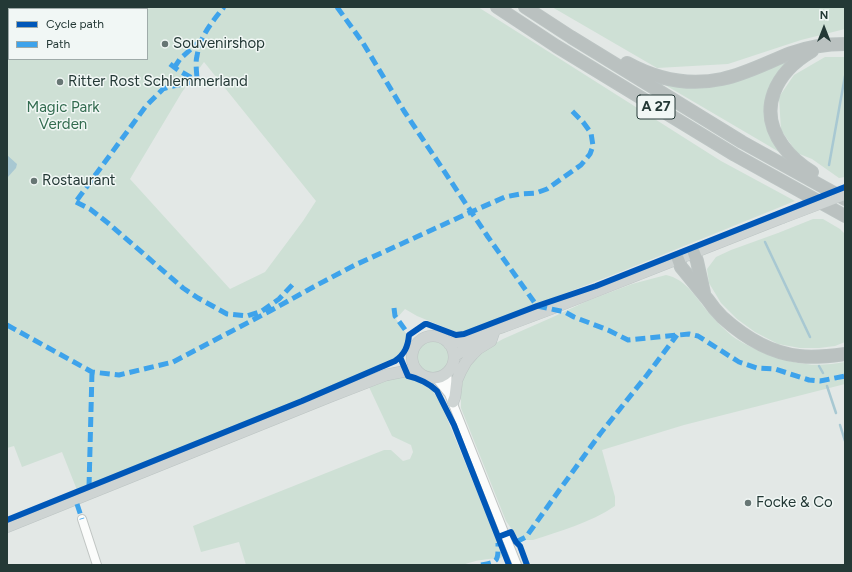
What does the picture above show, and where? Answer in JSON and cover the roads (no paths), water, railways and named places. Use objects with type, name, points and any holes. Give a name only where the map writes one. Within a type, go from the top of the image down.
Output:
[{"type":"highway","name":"A 27","points":[[497,7],[556,46],[734,155],[845,216]]},
{"type":"highway","name":"A 27","points":[[525,7],[742,142],[845,198]]},
{"type":"highway","points":[[578,41],[591,42],[631,65],[656,76],[687,82],[722,79],[792,53],[820,47],[845,44]]},
{"type":"highway","points":[[820,47],[803,56],[780,78],[772,96],[770,109],[771,121],[780,143],[798,164],[838,187],[845,198]]},
{"type":"highway","points":[[817,201],[826,213],[845,224]]},
{"type":"highway","points":[[694,253],[698,261],[705,296]]},
{"type":"highway","points":[[678,259],[681,267],[721,316],[736,329],[753,340],[783,353],[798,356],[814,357],[844,353]]},
{"type":"main road","points":[[449,344],[498,330],[845,194]]},
{"type":"main road","points":[[454,356],[498,330]]},
{"type":"main road","points":[[451,398],[455,397],[457,380],[461,371],[473,354],[491,341],[498,330]]},
{"type":"main road","points":[[431,337],[441,338],[449,344],[454,356],[451,368],[443,376],[436,378],[420,374],[414,365],[412,358],[416,345],[421,340],[431,337]]},
{"type":"main road","points":[[386,375],[412,358]]},
{"type":"main road","points":[[7,527],[326,398],[386,375],[416,369]]},
{"type":"street","points":[[447,372],[451,398],[517,565]]},
{"type":"street","points":[[436,378],[451,398]]},
{"type":"street","points":[[82,519],[97,565]]},
{"type":"water","points":[[7,155],[17,164],[16,168],[7,178]]},
{"type":"waterway","points":[[829,165],[845,76]]},
{"type":"waterway","points":[[765,242],[810,337]]},
{"type":"waterway","points":[[819,366],[823,373]]},
{"type":"waterway","points":[[827,386],[836,413]]},
{"type":"waterway","points":[[840,425],[845,441]]},
{"type":"place","name":"Souvenirshop","points":[[165,44]]},
{"type":"place","name":"Ritter Rost Schlemmerland","points":[[60,82]]},
{"type":"place","name":"Rostaurant","points":[[34,181]]},
{"type":"place","name":"Focke & Co","points":[[748,503]]},
{"type":"park label","name":"Magic Park Verden","points":[[63,116]]}]
